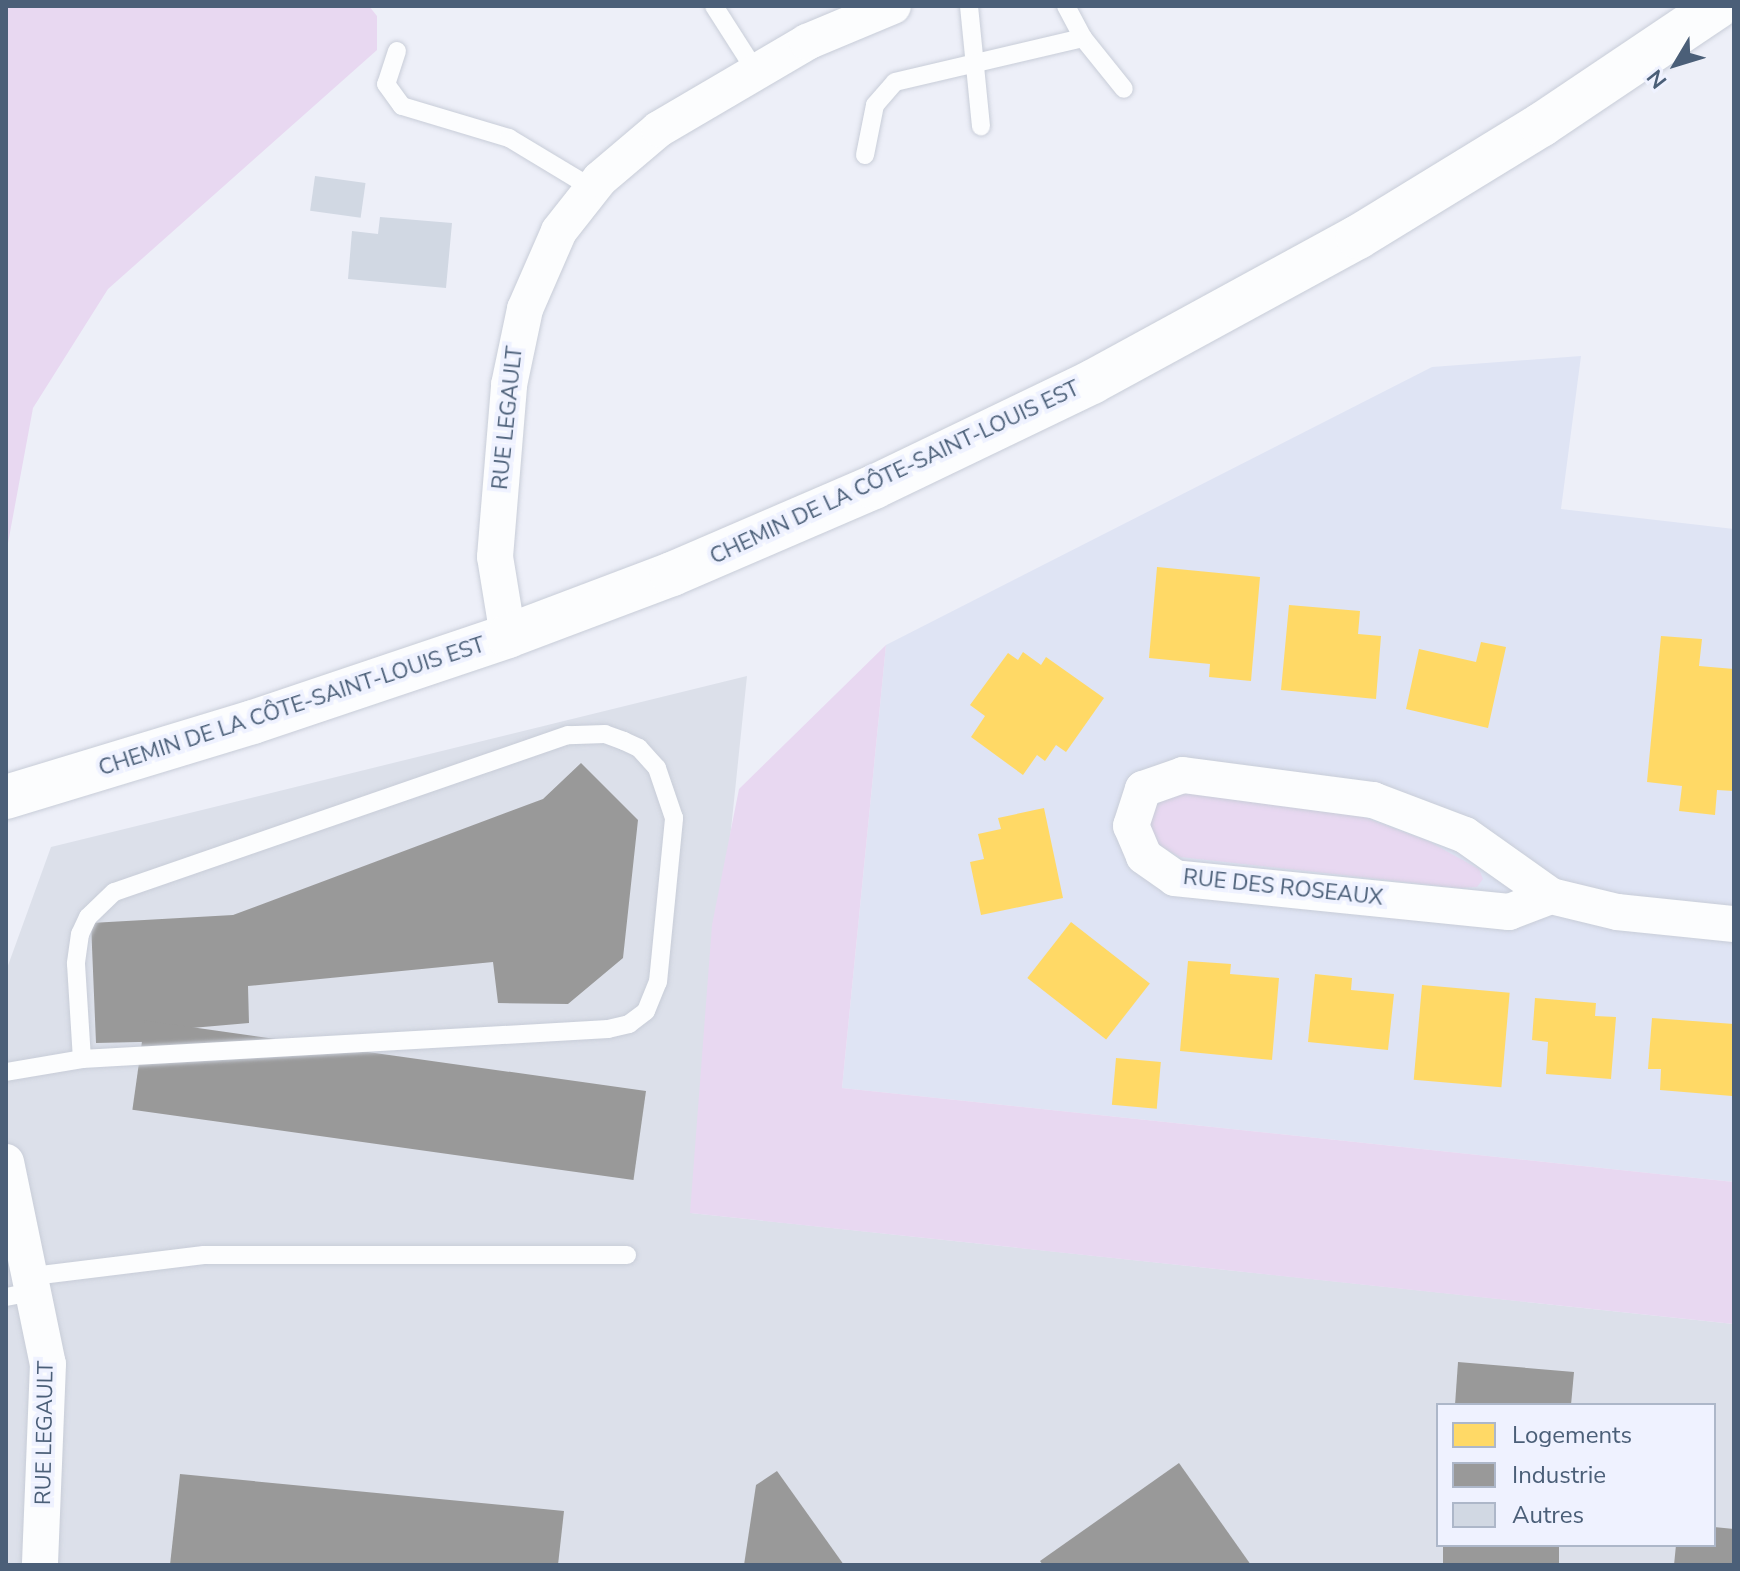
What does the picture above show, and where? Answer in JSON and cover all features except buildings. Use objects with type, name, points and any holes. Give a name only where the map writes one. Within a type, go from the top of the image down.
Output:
[{"type":"street","name":"RUE LEGAULT","points":[[508,636],[495,557],[513,358],[548,253],[592,188],[659,129],[755,70],[847,22],[893,6]]},
{"type":"street","name":"CHEMIN DE LA CÔTE-SAINT-LOUIS EST","points":[[6,797],[268,718],[508,636],[812,515],[1147,353],[1435,191],[1718,6]]},
{"type":"street","name":"RUE DES ROSEAUX","points":[[1551,896],[1509,912],[1175,878],[1144,856],[1131,826],[1143,789],[1183,775],[1373,800],[1465,835],[1551,896],[1617,912],[1734,924]]},
{"type":"street","name":"RUE LEGAULT","points":[[6,1162],[25,1288],[49,1387],[40,1565]]},
{"type":"lane","points":[[714,6],[755,70]]},
{"type":"lane","points":[[969,6],[981,126]]},
{"type":"lane","points":[[1066,6],[1083,38],[1124,89]]},
{"type":"lane","points":[[865,155],[868,124],[883,92],[904,79],[1083,38]]},
{"type":"lane","points":[[397,51],[386,84],[402,106],[509,138],[592,188]]},
{"type":"lane","points":[[6,1072],[82,1059],[608,1029],[629,1024],[646,1011],[658,982],[674,818],[657,768],[639,748],[615,737],[568,735],[114,892],[88,917],[80,934],[76,964],[82,1059]]},
{"type":"lane","points":[[25,1288],[204,1255],[627,1255]]},
{"type":"shaded area","points":[[6,6],[369,6],[377,16],[377,50],[108,289],[33,408],[6,554]]},
{"type":"shaded area","points":[[1581,356],[1561,509],[1734,529],[1734,1182],[842,1088],[886,645],[1432,367]]},
{"type":"shaded area","points":[[886,645],[842,1088],[1734,1182],[1734,1324],[690,1213],[712,925],[739,789]]},
{"type":"shaded area","points":[[747,676],[691,1213],[1734,1324],[1734,1565],[6,1565],[6,971],[51,847]]},
{"type":"shaded area","points":[[1190,793],[1363,817],[1430,842],[1479,869],[1483,879],[1477,887],[1460,888],[1180,857],[1155,843],[1149,827],[1153,809],[1167,796]]}]
